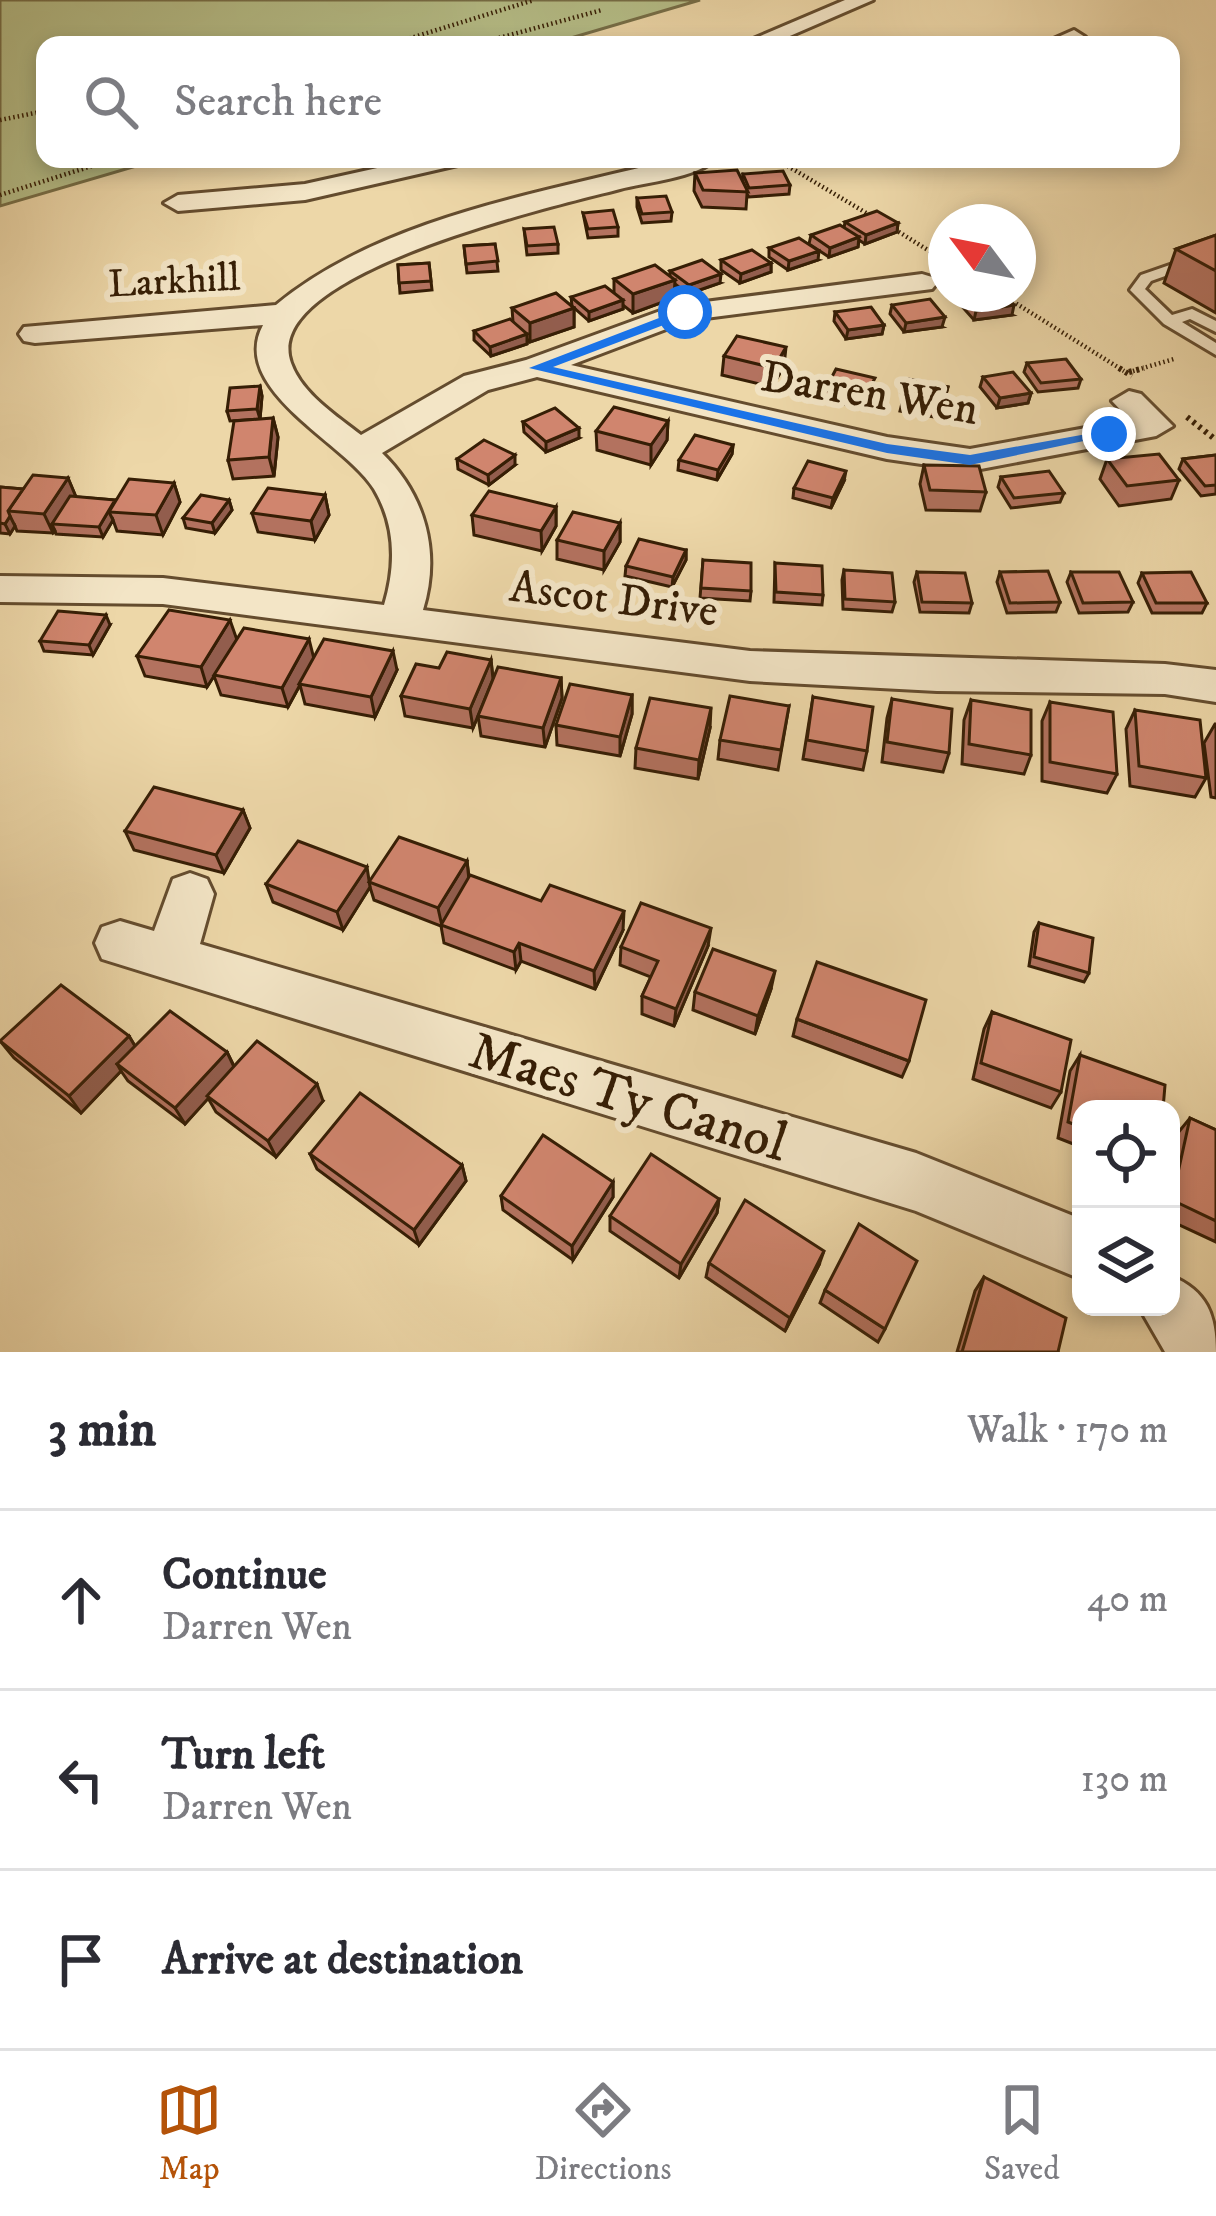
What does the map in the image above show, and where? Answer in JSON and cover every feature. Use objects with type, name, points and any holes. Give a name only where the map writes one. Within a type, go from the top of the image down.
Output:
[{"type":"street","points":[[773,36],[863,0]]},
{"type":"street","points":[[178,203],[224,188],[305,192],[413,168]]},
{"type":"street","points":[[602,168],[620,184]]},
{"type":"street","points":[[399,621],[415,577],[409,529],[386,478],[280,382],[273,344],[283,314],[380,252],[673,168]]},
{"type":"street","name":"Darren Wen","points":[[358,452],[476,383],[537,368],[685,312],[922,283],[909,269]]},
{"type":"street","name":"Larkhill","points":[[35,334],[69,311],[283,314]]},
{"type":"street","name":"Darren Wen","points":[[537,368],[887,448],[970,460],[1156,426],[1134,386]]},
{"type":"street","name":"Ascot Drive","points":[[0,589],[164,591],[750,666],[937,676],[1165,679],[1216,686]]},
{"type":"street","name":"Maes Ty Canol","points":[[190,894],[146,950],[916,1182],[1072,1245]]},
{"type":"street","points":[[1177,1316],[1204,1352]]},
{"type":"lane","points":[[1216,253],[1146,278],[1138,286],[1141,298],[1169,321],[1216,350]]},
{"type":"lane","points":[[1169,321],[1192,314],[1216,326]]},
{"type":"path","points":[[417,36],[534,0]]},
{"type":"path","points":[[506,36],[602,10]]},
{"type":"path","points":[[0,120],[36,113]]},
{"type":"path","points":[[0,195],[86,168]]},
{"type":"path","points":[[791,168],[928,250]]},
{"type":"path","points":[[1026,312],[1134,386],[1174,359]]},
{"type":"path","points":[[1182,414],[1216,440]]},
{"type":"green space","points":[[0,0],[700,0],[578,36],[36,36],[36,168],[129,168],[0,206]]},
{"type":"building","points":[[737,170],[748,192],[703,190],[695,173]]},
{"type":"building","points":[[783,171],[790,185],[749,188],[743,174]]},
{"type":"building","points":[[666,196],[672,212],[642,214],[637,198]]},
{"type":"building","points":[[613,210],[618,227],[588,229],[583,213]]},
{"type":"building","points":[[877,211],[898,223],[866,235],[845,222]]},
{"type":"building","points":[[840,225],[859,237],[830,248],[811,235]]},
{"type":"building","points":[[554,227],[558,244],[527,246],[524,229]]},
{"type":"building","points":[[1216,235],[1216,271],[1176,249]]},
{"type":"building","points":[[799,238],[819,251],[789,261],[769,248]]},
{"type":"building","points":[[495,244],[498,261],[466,264],[464,246]]},
{"type":"building","points":[[752,250],[771,263],[741,274],[721,260]]},
{"type":"building","points":[[702,260],[721,274],[689,285],[670,271]]},
{"type":"building","points":[[429,263],[431,281],[399,283],[398,265]]},
{"type":"building","points":[[655,265],[675,280],[633,294],[614,279]]},
{"type":"building","points":[[605,286],[623,300],[589,312],[571,297]]},
{"type":"building","points":[[556,293],[574,308],[530,323],[512,308]]},
{"type":"building","points":[[928,299],[928,312],[941,312],[945,317],[906,323],[892,305]]},
{"type":"building","points":[[871,307],[884,325],[848,330],[835,312]]},
{"type":"building","points":[[510,319],[527,334],[490,347],[474,331]]},
{"type":"building","points":[[737,336],[786,347],[774,368],[724,356]]},
{"type":"building","points":[[1066,359],[1081,379],[1041,383],[1027,363]]},
{"type":"building","points":[[836,369],[875,378],[864,399],[825,390]]},
{"type":"building","points":[[1013,372],[1031,393],[1000,398],[983,377]]},
{"type":"building","points":[[908,379],[948,387],[942,408],[902,401]]},
{"type":"building","points":[[260,386],[257,409],[227,411],[230,388]]},
{"type":"building","points":[[614,407],[668,421],[651,445],[596,431]]},
{"type":"building","points":[[555,408],[579,428],[546,442],[523,422]]},
{"type":"building","points":[[273,418],[269,457],[228,460],[234,421]]},
{"type":"building","points":[[695,435],[733,445],[718,470],[679,460]]},
{"type":"building","points":[[484,440],[515,455],[488,475],[457,459]]},
{"type":"building","points":[[1159,454],[1179,480],[1127,486],[1107,459]]},
{"type":"building","points":[[1216,455],[1216,485],[1205,486],[1183,459]]},
{"type":"building","points":[[808,461],[846,471],[833,498],[794,488]]},
{"type":"building","points":[[924,465],[979,466],[986,492],[930,490]]},
{"type":"building","points":[[1049,471],[1064,493],[1014,498],[1001,477]]},
{"type":"building","points":[[33,475],[68,478],[44,514],[8,511]]},
{"type":"building","points":[[129,479],[174,483],[156,515],[109,512]]},
{"type":"building","points":[[0,487],[23,489],[5,524],[0,523]]},
{"type":"building","points":[[268,488],[325,495],[311,521],[252,513]]},
{"type":"building","points":[[489,491],[556,507],[541,531],[472,515]]},
{"type":"building","points":[[201,495],[229,500],[212,523],[183,518]]},
{"type":"building","points":[[70,496],[115,500],[99,527],[52,524]]},
{"type":"building","points":[[573,512],[620,523],[604,551],[557,540]]},
{"type":"building","points":[[639,539],[686,550],[673,577],[626,566]]},
{"type":"building","points":[[703,560],[751,563],[751,591],[701,588]]},
{"type":"building","points":[[775,563],[822,566],[823,595],[776,592]]},
{"type":"building","points":[[844,570],[892,573],[895,602],[845,599]]},
{"type":"building","points":[[1048,571],[1060,602],[1010,603],[1000,572]]},
{"type":"building","points":[[917,572],[965,573],[972,603],[922,602]]},
{"type":"building","points":[[1071,572],[1119,572],[1133,602],[1083,603]]},
{"type":"building","points":[[1191,572],[1207,603],[1156,603],[1142,573]]},
{"type":"building","points":[[169,610],[230,620],[201,667],[137,656]]},
{"type":"building","points":[[58,611],[106,615],[89,645],[40,641]]},
{"type":"building","points":[[244,628],[309,639],[282,688],[214,675]]},
{"type":"building","points":[[324,639],[393,651],[371,697],[299,684]]},
{"type":"building","points":[[447,652],[491,660],[470,709],[401,696],[416,664],[439,668]]},
{"type":"building","points":[[498,667],[561,678],[543,728],[478,716]]},
{"type":"building","points":[[570,684],[632,695],[620,737],[556,725]]},
{"type":"building","points":[[730,696],[789,706],[781,750],[720,740]]},
{"type":"building","points":[[813,697],[873,707],[867,751],[807,740]]},
{"type":"building","points":[[650,698],[711,708],[699,760],[636,748]]},
{"type":"building","points":[[892,699],[952,709],[949,753],[887,742]]},
{"type":"building","points":[[971,700],[1031,710],[1031,755],[969,744]]},
{"type":"building","points":[[1050,702],[1113,712],[1117,774],[1050,762]]},
{"type":"building","points":[[1135,710],[1200,720],[1206,778],[1139,766]]},
{"type":"building","points":[[154,787],[243,810],[216,855],[125,831]]},
{"type":"building","points":[[399,837],[467,861],[438,908],[369,882]]},
{"type":"building","points":[[298,841],[367,867],[337,912],[266,884]]},
{"type":"building","points":[[470,875],[541,901],[550,885],[624,911],[594,971],[519,943],[514,952],[441,925]]},
{"type":"building","points":[[641,903],[711,928],[676,1009],[642,996],[658,961],[621,947]]},
{"type":"building","points":[[1039,923],[1093,938],[1089,973],[1034,957]]},
{"type":"building","points":[[713,949],[775,971],[758,1016],[695,992]]},
{"type":"building","points":[[817,962],[926,1000],[909,1061],[797,1019]]},
{"type":"building","points":[[61,985],[129,1036],[69,1096],[0,1041]]},
{"type":"building","points":[[170,1011],[227,1052],[175,1108],[117,1064]]},
{"type":"building","points":[[992,1012],[1071,1040],[1061,1092],[981,1063]]},
{"type":"building","points":[[257,1041],[317,1084],[268,1141],[207,1096]]},
{"type":"building","points":[[1080,1055],[1165,1085],[1164,1100],[1072,1100],[1072,1124],[1068,1122]]},
{"type":"building","points":[[360,1093],[462,1165],[414,1230],[310,1154]]},
{"type":"building","points":[[1190,1118],[1216,1130],[1216,1221],[1180,1204],[1180,1164]]},
{"type":"building","points":[[543,1135],[613,1182],[572,1246],[501,1196]]},
{"type":"building","points":[[651,1154],[719,1199],[681,1264],[610,1216]]},
{"type":"building","points":[[745,1200],[824,1251],[790,1318],[709,1263]]},
{"type":"building","points":[[859,1224],[917,1261],[885,1329],[825,1290]]},
{"type":"building","points":[[984,1277],[1066,1318],[1058,1352],[962,1352]]},
{"type":"route","points":[[685,312],[537,368],[887,448],[970,460],[1109,434]]}]
